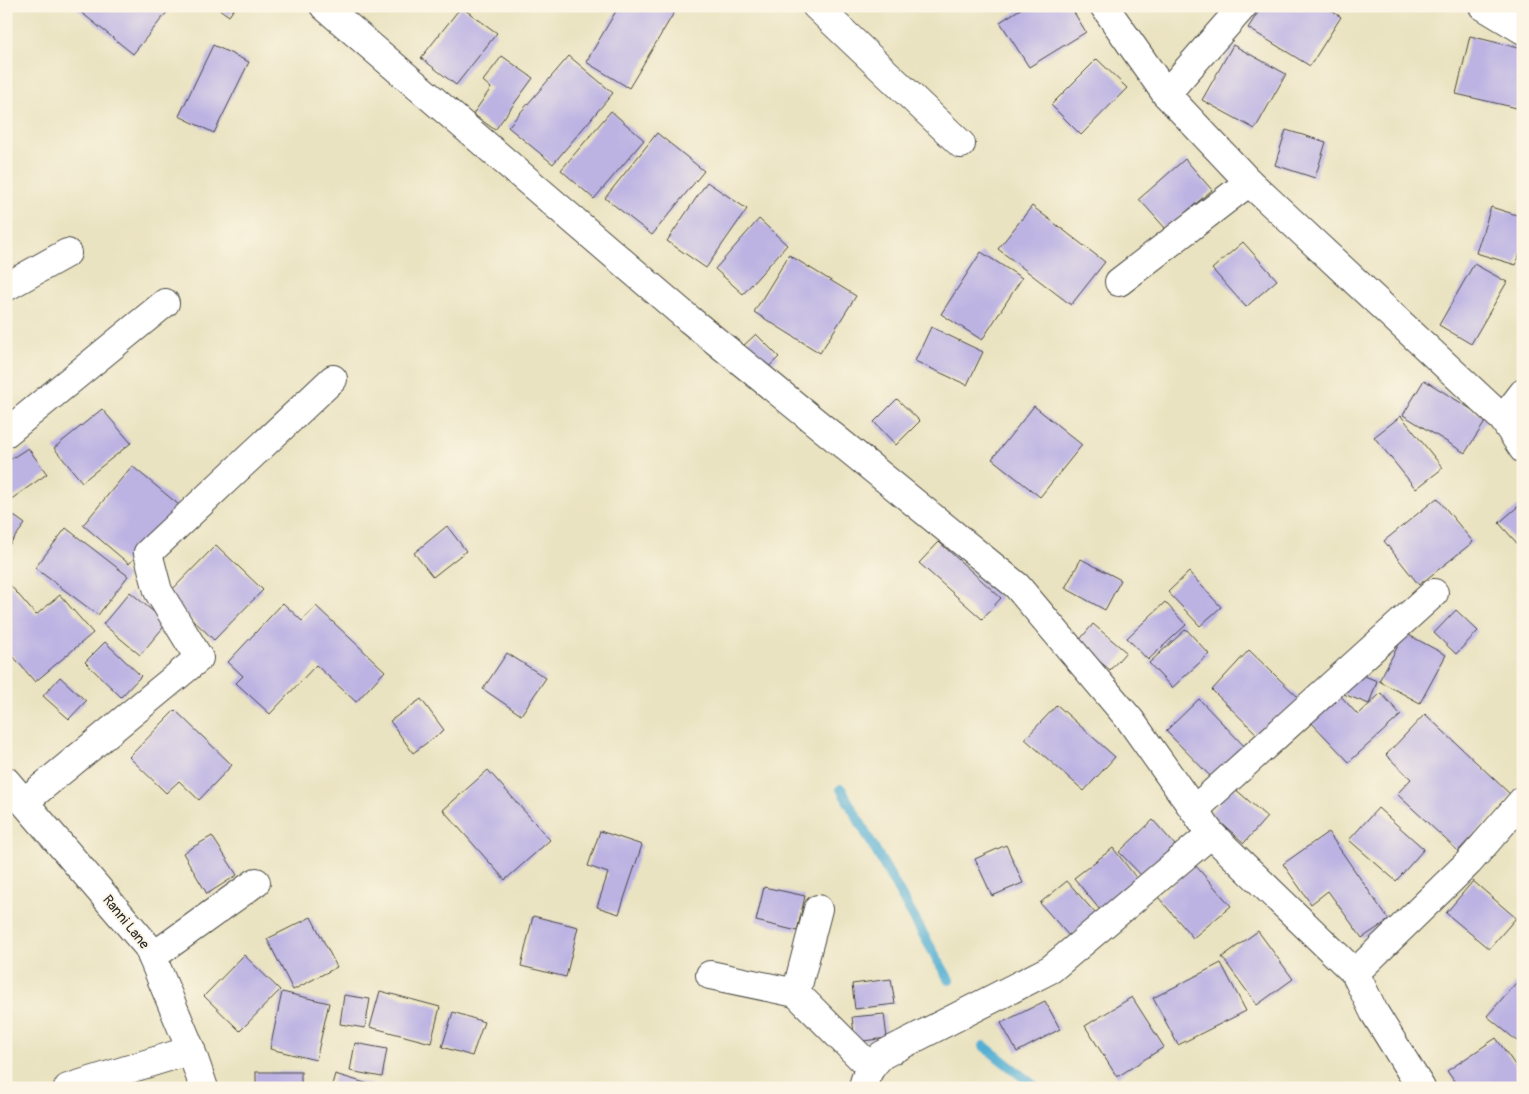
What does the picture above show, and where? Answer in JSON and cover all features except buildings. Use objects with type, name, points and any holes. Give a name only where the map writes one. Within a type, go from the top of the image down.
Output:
[{"type":"street","points":[[324,6],[690,320],[1017,586],[1131,721],[1211,834],[1355,973],[1374,1012],[1421,1088]]},
{"type":"street","points":[[816,6],[961,144]]},
{"type":"street","points":[[1104,6],[1166,94],[1249,182],[1503,419],[1523,449]]},
{"type":"street","points":[[1166,94],[1243,6]]},
{"type":"street","points":[[1482,6],[1523,30]]},
{"type":"street","points":[[1119,282],[1249,182]]},
{"type":"street","points":[[6,287],[67,253]]},
{"type":"street","points":[[6,433],[165,303]]},
{"type":"street","points":[[24,802],[199,658],[158,591],[148,553],[333,379]]},
{"type":"street","points":[[1503,419],[1523,393]]},
{"type":"street","points":[[1194,810],[1434,593]]},
{"type":"street","name":"Ranni Lane","points":[[6,781],[148,946],[191,1050],[204,1088]]},
{"type":"street","points":[[1355,973],[1469,862],[1523,800]]},
{"type":"street","points":[[710,975],[796,993],[867,1078],[882,1055],[1051,969],[1211,834]]},
{"type":"street","points":[[152,957],[256,882]]},
{"type":"street","points":[[796,993],[818,909]]},
{"type":"street","points":[[68,1088],[191,1050]]},
{"type":"waterway","points":[[841,789],[949,980]]},
{"type":"waterway","points":[[984,1046],[1037,1088]]}]
